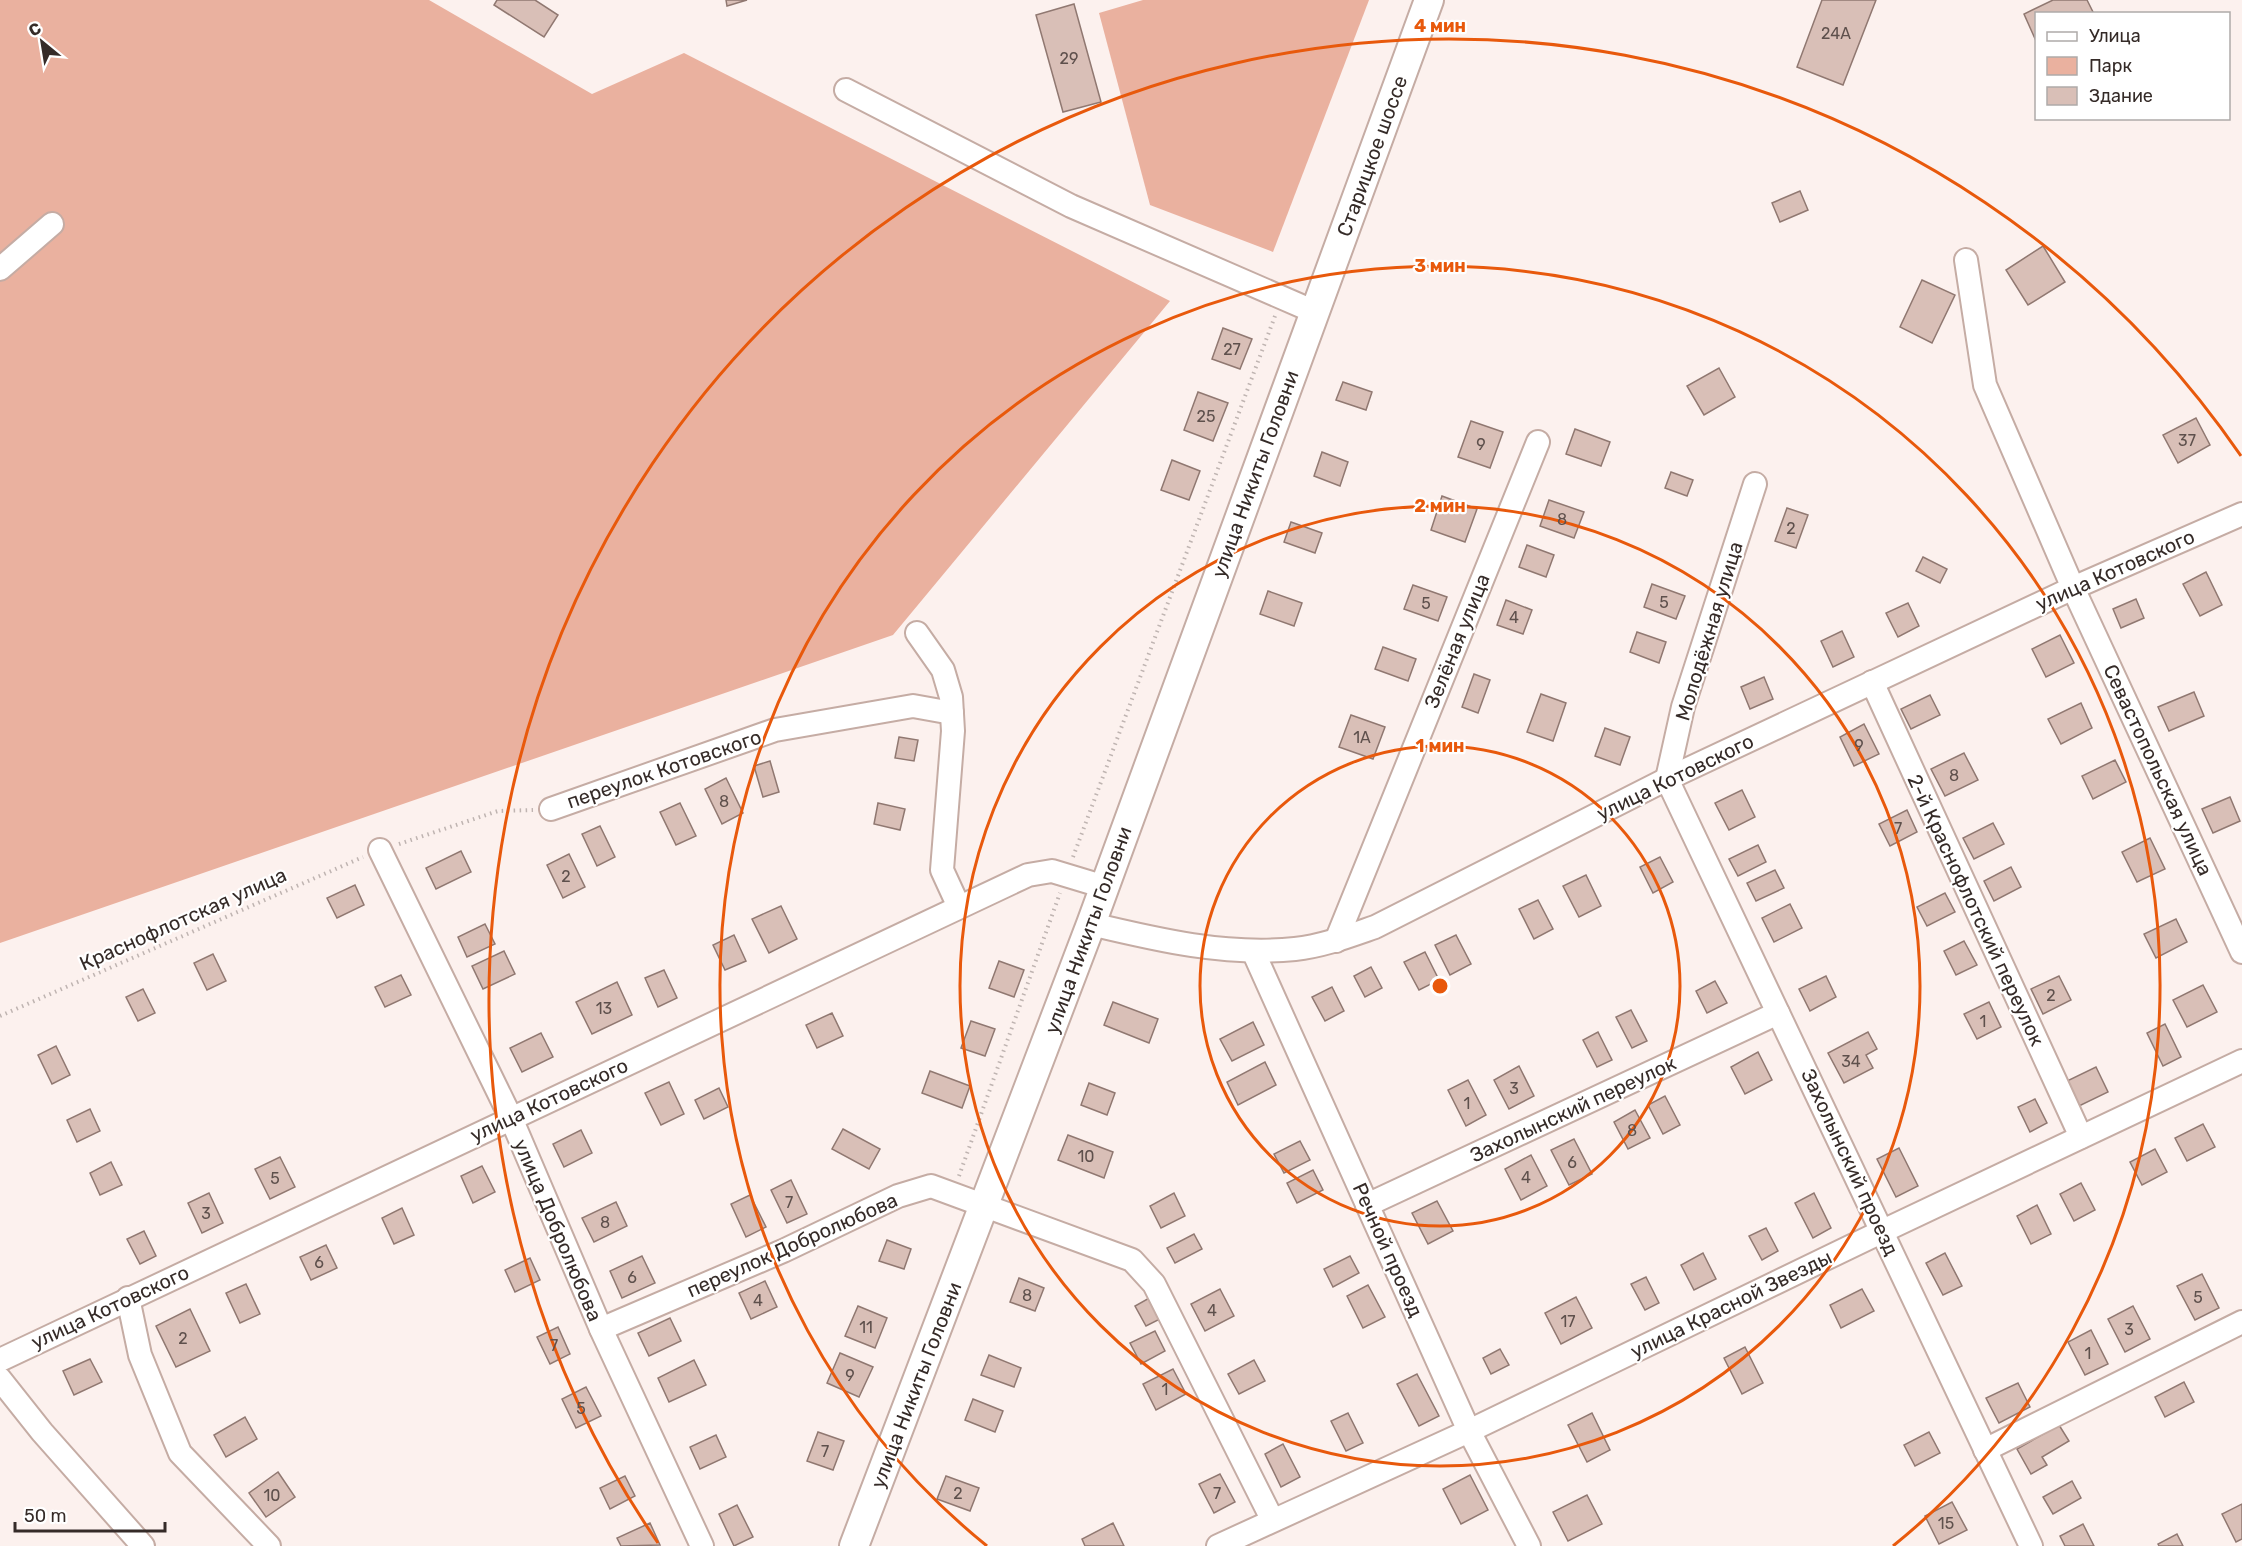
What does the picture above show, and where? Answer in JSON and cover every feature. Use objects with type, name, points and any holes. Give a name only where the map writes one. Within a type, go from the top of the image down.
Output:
[{"type":"main road","name":"Старицкое шоссе","points":[[1315,312],[1429,0]]},
{"type":"main road","name":"улица Никиты Головни","points":[[854,1546],[1105,887],[1315,312]]},
{"type":"street","points":[[846,90],[1071,206],[1315,312]]},
{"type":"street","points":[[0,269],[52,224]]},
{"type":"street","name":"Севастопольская улица","points":[[1966,260],[1985,386],[2073,588],[2242,952]]},
{"type":"street","name":"Зелёная улица","points":[[1336,941],[1538,442]]},
{"type":"street","name":"Молодёжная улица","points":[[1666,779],[1683,707],[1755,484]]},
{"type":"street","name":"улица Котовского","points":[[1091,924],[1165,942],[1252,951],[1297,949],[1336,941],[1375,927],[1666,779],[2073,588],[2242,514]]},
{"type":"street","points":[[917,633],[932,651],[943,670],[951,697],[953,731],[942,870],[959,907]]},
{"type":"street","name":"2-й Краснофлотский переулок","points":[[1872,682],[2081,1137]]},
{"type":"street","name":"переулок Котовского","points":[[551,809],[776,730],[913,706],[952,712]]},
{"type":"street","name":"Захолынский проезд","points":[[1666,779],[2031,1546]]},
{"type":"street","name":"улица Добролюбова","points":[[380,850],[511,1118],[601,1329],[702,1546]]},
{"type":"street","name":"улица Котовского","points":[[0,1360],[1028,875],[1052,871],[1105,887]]},
{"type":"street","name":"Речной проезд","points":[[1252,951],[1470,1431],[1529,1546]]},
{"type":"street","name":"Захолынский переулок","points":[[1367,1205],[1778,1012]]},
{"type":"street","name":"улица Красной Звезды","points":[[1218,1546],[1272,1519],[1470,1431],[1883,1231],[2242,1061]]},
{"type":"street","name":"переулок Добролюбова","points":[[601,1329],[783,1251],[898,1196],[932,1186],[1132,1260],[1154,1284],[1272,1519]]},
{"type":"street","points":[[128,1298],[140,1355],[180,1453],[268,1546]]},
{"type":"street","points":[[1985,1450],[2242,1322]]},
{"type":"street","points":[[0,1379],[42,1432],[143,1546]]},
{"type":"path","points":[[952,1194],[1066,875],[1282,298]]},
{"type":"path","name":"переулок Котовского","points":[[380,850],[498,811],[551,809]]},
{"type":"path","name":"Краснофлотская улица","points":[[0,1016],[269,896],[380,850]]},
{"type":"green space","points":[[0,0],[429,0],[592,94],[684,53],[1170,301],[893,635],[0,943]]},
{"type":"green space","points":[[1143,0],[1369,0],[1273,252],[1150,205],[1099,13]]},
{"type":"building","points":[[497,0],[535,0],[558,15],[544,37],[494,5]]},
{"type":"building","points":[[726,0],[747,0],[727,6]]},
{"type":"building","points":[[1822,0],[1876,0],[1843,85],[1797,67]]},
{"type":"building","points":[[2053,0],[2087,0],[2093,12],[2035,12],[2035,39],[2024,14]]},
{"type":"building","points":[[1074,4],[1101,102],[1063,112],[1036,15]]},
{"type":"building","points":[[1800,191],[1808,210],[1780,222],[1772,203]]},
{"type":"building","points":[[2043,246],[2065,282],[2028,305],[2006,270]]},
{"type":"building","points":[[1922,280],[1955,295],[1932,343],[1900,327]]},
{"type":"building","points":[[1223,328],[1252,339],[1240,369],[1212,359]]},
{"type":"building","points":[[1719,368],[1735,397],[1704,415],[1687,386]]},
{"type":"building","points":[[1343,382],[1372,392],[1366,410],[1336,400]]},
{"type":"building","points":[[1198,392],[1228,403],[1213,441],[1184,430]]},
{"type":"building","points":[[2196,418],[2210,445],[2178,463],[2163,435]]},
{"type":"building","points":[[1471,421],[1503,432],[1490,468],[1458,457]]},
{"type":"building","points":[[1575,429],[1610,442],[1601,466],[1566,454]]},
{"type":"building","points":[[1322,452],[1348,462],[1340,486],[1314,476]]},
{"type":"building","points":[[1172,460],[1200,471],[1189,500],[1161,490]]},
{"type":"building","points":[[1671,472],[1693,480],[1687,496],[1665,488]]},
{"type":"building","points":[[1442,496],[1477,509],[1465,542],[1431,530]]},
{"type":"building","points":[[1549,500],[1584,512],[1574,538],[1540,526]]},
{"type":"building","points":[[1787,508],[1808,515],[1796,548],[1775,541]]},
{"type":"building","points":[[1291,522],[1322,533],[1315,553],[1284,542]]},
{"type":"building","points":[[1527,545],[1554,555],[1546,577],[1519,567]]},
{"type":"building","points":[[1923,557],[1947,569],[1940,583],[1916,571]]},
{"type":"building","points":[[2206,572],[2222,605],[2200,616],[2183,584]]},
{"type":"building","points":[[1652,584],[1685,596],[1676,619],[1644,607]]},
{"type":"building","points":[[1413,585],[1447,597],[1438,621],[1404,609]]},
{"type":"building","points":[[1268,591],[1302,603],[1294,626],[1260,614]]},
{"type":"building","points":[[2136,599],[2144,618],[2121,628],[2113,609]]},
{"type":"building","points":[[1506,600],[1532,610],[1523,634],[1497,625]]},
{"type":"building","points":[[1908,603],[1919,626],[1898,637],[1886,613]]},
{"type":"building","points":[[1842,631],[1854,657],[1833,667],[1821,641]]},
{"type":"building","points":[[1637,632],[1666,642],[1659,663],[1630,652]]},
{"type":"building","points":[[2060,635],[2074,663],[2046,677],[2032,649]]},
{"type":"building","points":[[1383,647],[1416,659],[1408,681],[1375,669]]},
{"type":"building","points":[[1474,674],[1490,680],[1478,713],[1462,707]]},
{"type":"building","points":[[1764,677],[1773,699],[1750,709],[1741,687]]},
{"type":"building","points":[[2194,692],[2204,716],[2169,731],[2158,707]]},
{"type":"building","points":[[1541,694],[1566,703],[1553,741],[1527,732]]},
{"type":"building","points":[[1930,695],[1940,715],[1911,729],[1901,709]]},
{"type":"building","points":[[2081,703],[2092,728],[2061,744],[2048,719]]},
{"type":"building","points":[[1351,715],[1385,727],[1373,759],[1339,747]]},
{"type":"building","points":[[1864,724],[1879,754],[1854,766],[1840,737]]},
{"type":"building","points":[[1605,728],[1630,737],[1620,765],[1595,756]]},
{"type":"building","points":[[899,737],[918,740],[914,761],[895,758]]},
{"type":"building","points":[[1964,753],[1978,780],[1945,796],[1931,769]]},
{"type":"building","points":[[2115,760],[2126,782],[2093,799],[2082,776]]},
{"type":"building","points":[[770,761],[779,792],[763,797],[754,766]]},
{"type":"building","points":[[726,778],[743,813],[722,824],[705,789]]},
{"type":"building","points":[[1742,790],[1755,817],[1729,830],[1715,803]]},
{"type":"building","points":[[2230,797],[2240,821],[2213,833],[2202,809]]},
{"type":"building","points":[[680,803],[696,836],[676,845],[660,812]]},
{"type":"building","points":[[878,803],[905,809],[900,830],[874,824]]},
{"type":"building","points":[[1907,810],[1917,832],[1890,846],[1879,824]]},
{"type":"building","points":[[1993,823],[2004,844],[1974,859],[1963,838]]},
{"type":"building","points":[[600,826],[615,857],[597,866],[582,834]]},
{"type":"building","points":[[2150,838],[2165,869],[2137,882],[2122,852]]},
{"type":"building","points":[[1758,845],[1766,862],[1738,876],[1729,859]]},
{"type":"building","points":[[461,851],[471,872],[436,889],[426,868]]},
{"type":"building","points":[[569,854],[585,887],[563,898],[547,865]]},
{"type":"building","points":[[1660,857],[1673,882],[1653,893],[1640,867]]},
{"type":"building","points":[[2011,867],[2021,887],[1994,901],[1984,881]]},
{"type":"building","points":[[1775,870],[1784,888],[1756,901],[1747,883]]},
{"type":"building","points":[[1586,875],[1601,906],[1579,917],[1563,886]]},
{"type":"building","points":[[355,885],[364,905],[337,918],[327,898]]},
{"type":"building","points":[[1945,893],[1955,912],[1927,926],[1917,907]]},
{"type":"building","points":[[1538,900],[1553,929],[1534,939],[1519,909]]},
{"type":"building","points":[[1790,904],[1802,928],[1774,942],[1762,918]]},
{"type":"building","points":[[781,906],[797,939],[769,953],[752,919]]},
{"type":"building","points":[[2176,919],[2187,942],[2156,958],[2144,934]]},
{"type":"building","points":[[485,924],[495,944],[467,957],[458,937]]},
{"type":"building","points":[[734,935],[746,961],[725,970],[713,945]]},
{"type":"building","points":[[1456,935],[1471,964],[1450,975],[1435,945]]},
{"type":"building","points":[[1964,941],[1977,965],[1956,975],[1944,951]]},
{"type":"building","points":[[504,951],[515,974],[483,989],[472,966]]},
{"type":"building","points":[[1425,952],[1439,980],[1419,990],[1404,962]]},
{"type":"building","points":[[213,954],[226,981],[207,990],[194,963]]},
{"type":"building","points":[[999,961],[1024,970],[1014,997],[989,988]]},
{"type":"building","points":[[1371,967],[1382,988],[1365,997],[1354,976]]},
{"type":"building","points":[[664,970],[677,998],[658,1007],[645,978]]},
{"type":"building","points":[[401,975],[411,995],[385,1007],[375,987]]},
{"type":"building","points":[[1826,976],[1836,997],[1810,1011],[1799,989]]},
{"type":"building","points":[[2059,976],[2071,1000],[2043,1014],[2031,989]]},
{"type":"building","points":[[1715,981],[1727,1003],[1707,1013],[1696,991]]},
{"type":"building","points":[[617,982],[632,1015],[592,1034],[576,1002]]},
{"type":"building","points":[[2203,985],[2217,1012],[2187,1027],[2173,1000]]},
{"type":"building","points":[[1332,987],[1344,1011],[1325,1021],[1312,997]]},
{"type":"building","points":[[143,989],[155,1013],[138,1021],[126,997]]},
{"type":"building","points":[[1113,1002],[1158,1019],[1149,1043],[1104,1025]]},
{"type":"building","points":[[1989,1002],[2001,1027],[1977,1039],[1964,1014]]},
{"type":"building","points":[[1631,1010],[1647,1041],[1632,1048],[1616,1017]]},
{"type":"building","points":[[832,1013],[843,1036],[817,1048],[806,1025]]},
{"type":"building","points":[[971,1021],[995,1029],[985,1056],[961,1048]]},
{"type":"building","points":[[1253,1022],[1264,1045],[1232,1061],[1220,1039]]},
{"type":"building","points":[[2165,1024],[2181,1057],[2163,1066],[2147,1033]]},
{"type":"building","points":[[1598,1032],[1612,1060],[1597,1067],[1583,1040]]},
{"type":"building","points":[[1868,1032],[1877,1049],[1866,1055],[1873,1068],[1844,1083],[1828,1053]]},
{"type":"building","points":[[541,1033],[553,1057],[522,1072],[510,1048]]},
{"type":"building","points":[[56,1046],[70,1075],[52,1084],[38,1055]]},
{"type":"building","points":[[1758,1052],[1772,1080],[1745,1094],[1731,1067]]},
{"type":"building","points":[[1265,1062],[1276,1085],[1238,1105],[1227,1082]]},
{"type":"building","points":[[1519,1066],[1534,1096],[1509,1109],[1494,1080]]},
{"type":"building","points":[[2096,1067],[2108,1092],[2079,1106],[2067,1081]]},
{"type":"building","points":[[930,1071],[970,1086],[962,1108],[922,1093]]},
{"type":"building","points":[[1468,1080],[1486,1115],[1466,1126],[1448,1090]]},
{"type":"building","points":[[669,1082],[684,1114],[661,1125],[645,1093]]},
{"type":"building","points":[[1089,1083],[1115,1093],[1107,1115],[1081,1105]]},
{"type":"building","points":[[719,1088],[728,1107],[704,1119],[695,1100]]},
{"type":"building","points":[[1665,1096],[1680,1125],[1663,1134],[1648,1105]]},
{"type":"building","points":[[2035,1099],[2047,1123],[2030,1132],[2018,1107]]},
{"type":"building","points":[[90,1109],[100,1131],[77,1142],[67,1120]]},
{"type":"building","points":[[1635,1110],[1650,1138],[1628,1149],[1614,1122]]},
{"type":"building","points":[[2203,1124],[2215,1147],[2187,1161],[2175,1138]]},
{"type":"building","points":[[843,1129],[880,1149],[869,1169],[832,1149]]},
{"type":"building","points":[[581,1130],[592,1153],[564,1167],[553,1144]]},
{"type":"building","points":[[1068,1135],[1113,1152],[1104,1178],[1058,1160]]},
{"type":"building","points":[[1574,1139],[1592,1174],[1569,1185],[1551,1150]]},
{"type":"building","points":[[1300,1141],[1310,1160],[1284,1173],[1274,1154]]},
{"type":"building","points":[[1899,1148],[1918,1186],[1896,1197],[1877,1159]]},
{"type":"building","points":[[2155,1149],[2167,1172],[2142,1185],[2130,1162]]},
{"type":"building","points":[[1531,1155],[1547,1186],[1521,1200],[1505,1169]]},
{"type":"building","points":[[280,1157],[295,1187],[270,1199],[255,1169]]},
{"type":"building","points":[[111,1162],[122,1185],[100,1195],[90,1173]]},
{"type":"building","points":[[482,1166],[495,1192],[473,1203],[461,1176]]},
{"type":"building","points":[[1313,1170],[1323,1190],[1297,1203],[1287,1183]]},
{"type":"building","points":[[791,1180],[807,1214],[787,1223],[771,1190]]},
{"type":"building","points":[[2081,1183],[2095,1210],[2074,1221],[2060,1194]]},
{"type":"building","points":[[209,1193],[223,1223],[202,1233],[188,1203]]},
{"type":"building","points":[[1174,1193],[1185,1216],[1161,1228],[1150,1206]]},
{"type":"building","points":[[1814,1193],[1831,1228],[1813,1238],[1795,1203]]},
{"type":"building","points":[[750,1195],[766,1227],[746,1237],[731,1204]]},
{"type":"building","points":[[1437,1201],[1453,1231],[1428,1244],[1412,1213]]},
{"type":"building","points":[[616,1202],[627,1226],[594,1242],[582,1218]]},
{"type":"building","points":[[2037,1205],[2051,1234],[2031,1244],[2017,1216]]},
{"type":"building","points":[[402,1208],[414,1235],[394,1244],[382,1218]]},
{"type":"building","points":[[1766,1228],[1778,1251],[1762,1260],[1749,1236]]},
{"type":"building","points":[[144,1231],[156,1256],[140,1264],[127,1239]]},
{"type":"building","points":[[1194,1234],[1202,1249],[1175,1263],[1167,1248]]},
{"type":"building","points":[[887,1240],[911,1249],[904,1269],[879,1261]]},
{"type":"building","points":[[326,1245],[337,1268],[311,1280],[300,1257]]},
{"type":"building","points":[[1703,1253],[1716,1279],[1694,1290],[1681,1265]]},
{"type":"building","points":[[1945,1253],[1962,1286],[1943,1295],[1926,1263]]},
{"type":"building","points":[[642,1256],[655,1283],[622,1298],[610,1271]]},
{"type":"building","points":[[1350,1256],[1359,1273],[1333,1287],[1324,1269]]},
{"type":"building","points":[[530,1258],[540,1280],[515,1292],[505,1270]]},
{"type":"building","points":[[2202,1274],[2219,1308],[2195,1320],[2177,1286]]},
{"type":"building","points":[[1646,1277],[1659,1303],[1645,1310],[1631,1284]]},
{"type":"building","points":[[1019,1278],[1044,1288],[1035,1311],[1010,1302]]},
{"type":"building","points":[[765,1281],[777,1307],[751,1319],[739,1293]]},
{"type":"building","points":[[246,1284],[260,1314],[240,1323],[226,1293]]},
{"type":"building","points":[[1368,1285],[1385,1317],[1363,1328],[1347,1296]]},
{"type":"building","points":[[1220,1289],[1234,1316],[1205,1331],[1191,1304]]},
{"type":"building","points":[[1862,1289],[1874,1311],[1841,1328],[1830,1305]]},
{"type":"building","points":[[1151,1297],[1162,1318],[1146,1326],[1135,1306]]},
{"type":"building","points":[[1576,1297],[1592,1328],[1561,1344],[1545,1313]]},
{"type":"building","points":[[858,1306],[887,1318],[875,1348],[845,1336]]},
{"type":"building","points":[[2133,1306],[2150,1339],[2125,1352],[2108,1319]]},
{"type":"building","points":[[190,1309],[210,1351],[176,1367],[156,1326]]},
{"type":"building","points":[[670,1318],[681,1341],[649,1356],[638,1333]]},
{"type":"building","points":[[558,1327],[570,1354],[550,1364],[537,1337]]},
{"type":"building","points":[[2091,1330],[2108,1364],[2085,1375],[2068,1342]]},
{"type":"building","points":[[1155,1331],[1165,1351],[1141,1364],[1130,1343]]},
{"type":"building","points":[[1745,1347],[1763,1383],[1742,1394],[1724,1358]]},
{"type":"building","points":[[1500,1349],[1509,1365],[1491,1374],[1483,1358]]},
{"type":"building","points":[[840,1353],[873,1367],[859,1397],[827,1383]]},
{"type":"building","points":[[989,1355],[1021,1368],[1014,1387],[981,1375]]},
{"type":"building","points":[[90,1359],[102,1382],[74,1395],[63,1371]]},
{"type":"building","points":[[694,1360],[706,1385],[669,1402],[658,1378]]},
{"type":"building","points":[[1254,1360],[1265,1381],[1239,1394],[1228,1374]]},
{"type":"building","points":[[1173,1369],[1186,1394],[1156,1410],[1143,1384]]},
{"type":"building","points":[[1417,1374],[1439,1416],[1419,1426],[1397,1384]]},
{"type":"building","points":[[2184,1382],[2194,1402],[2165,1417],[2155,1397]]},
{"type":"building","points":[[2018,1383],[2030,1407],[1999,1423],[1986,1398]]},
{"type":"building","points":[[586,1387],[601,1416],[576,1428],[562,1399]]},
{"type":"building","points":[[973,1399],[1003,1411],[995,1432],[965,1420]]},
{"type":"building","points":[[1348,1413],[1363,1443],[1346,1451],[1331,1421]]},
{"type":"building","points":[[1592,1413],[1610,1450],[1587,1462],[1568,1425]]},
{"type":"building","points":[[245,1417],[257,1439],[226,1457],[214,1435]]},
{"type":"building","points":[[2059,1425],[2069,1441],[2042,1457],[2047,1465],[2031,1474],[2017,1449]]},
{"type":"building","points":[[818,1432],[844,1441],[833,1470],[807,1461]]},
{"type":"building","points":[[1929,1432],[1940,1453],[1915,1466],[1904,1445]]},
{"type":"building","points":[[716,1435],[726,1457],[700,1469],[690,1447]]},
{"type":"building","points":[[1283,1444],[1300,1477],[1281,1487],[1265,1454]]},
{"type":"building","points":[[278,1472],[295,1497],[266,1517],[249,1493]]},
{"type":"building","points":[[1220,1474],[1235,1502],[1214,1513],[1199,1484]]},
{"type":"building","points":[[1470,1475],[1488,1510],[1461,1524],[1443,1489]]},
{"type":"building","points":[[625,1476],[635,1496],[610,1509],[600,1488]]},
{"type":"building","points":[[946,1476],[979,1488],[970,1511],[937,1499]]},
{"type":"building","points":[[2072,1481],[2081,1498],[2053,1514],[2043,1497]]},
{"type":"building","points":[[1587,1495],[1602,1524],[1568,1541],[1553,1512]]},
{"type":"building","points":[[1952,1502],[1967,1530],[1939,1544],[1925,1516]]},
{"type":"building","points":[[2242,1504],[2242,1539],[2236,1542],[2222,1514]]},
{"type":"building","points":[[737,1505],[753,1537],[734,1546],[719,1514]]},
{"type":"building","points":[[650,1523],[660,1545],[621,1546],[617,1538]]},
{"type":"building","points":[[1113,1523],[1124,1546],[1085,1546],[1082,1539]]},
{"type":"building","points":[[2083,1524],[2094,1546],[2065,1546],[2060,1536]]},
{"type":"building","points":[[2177,1534],[2183,1546],[2159,1546],[2158,1544]]}]
